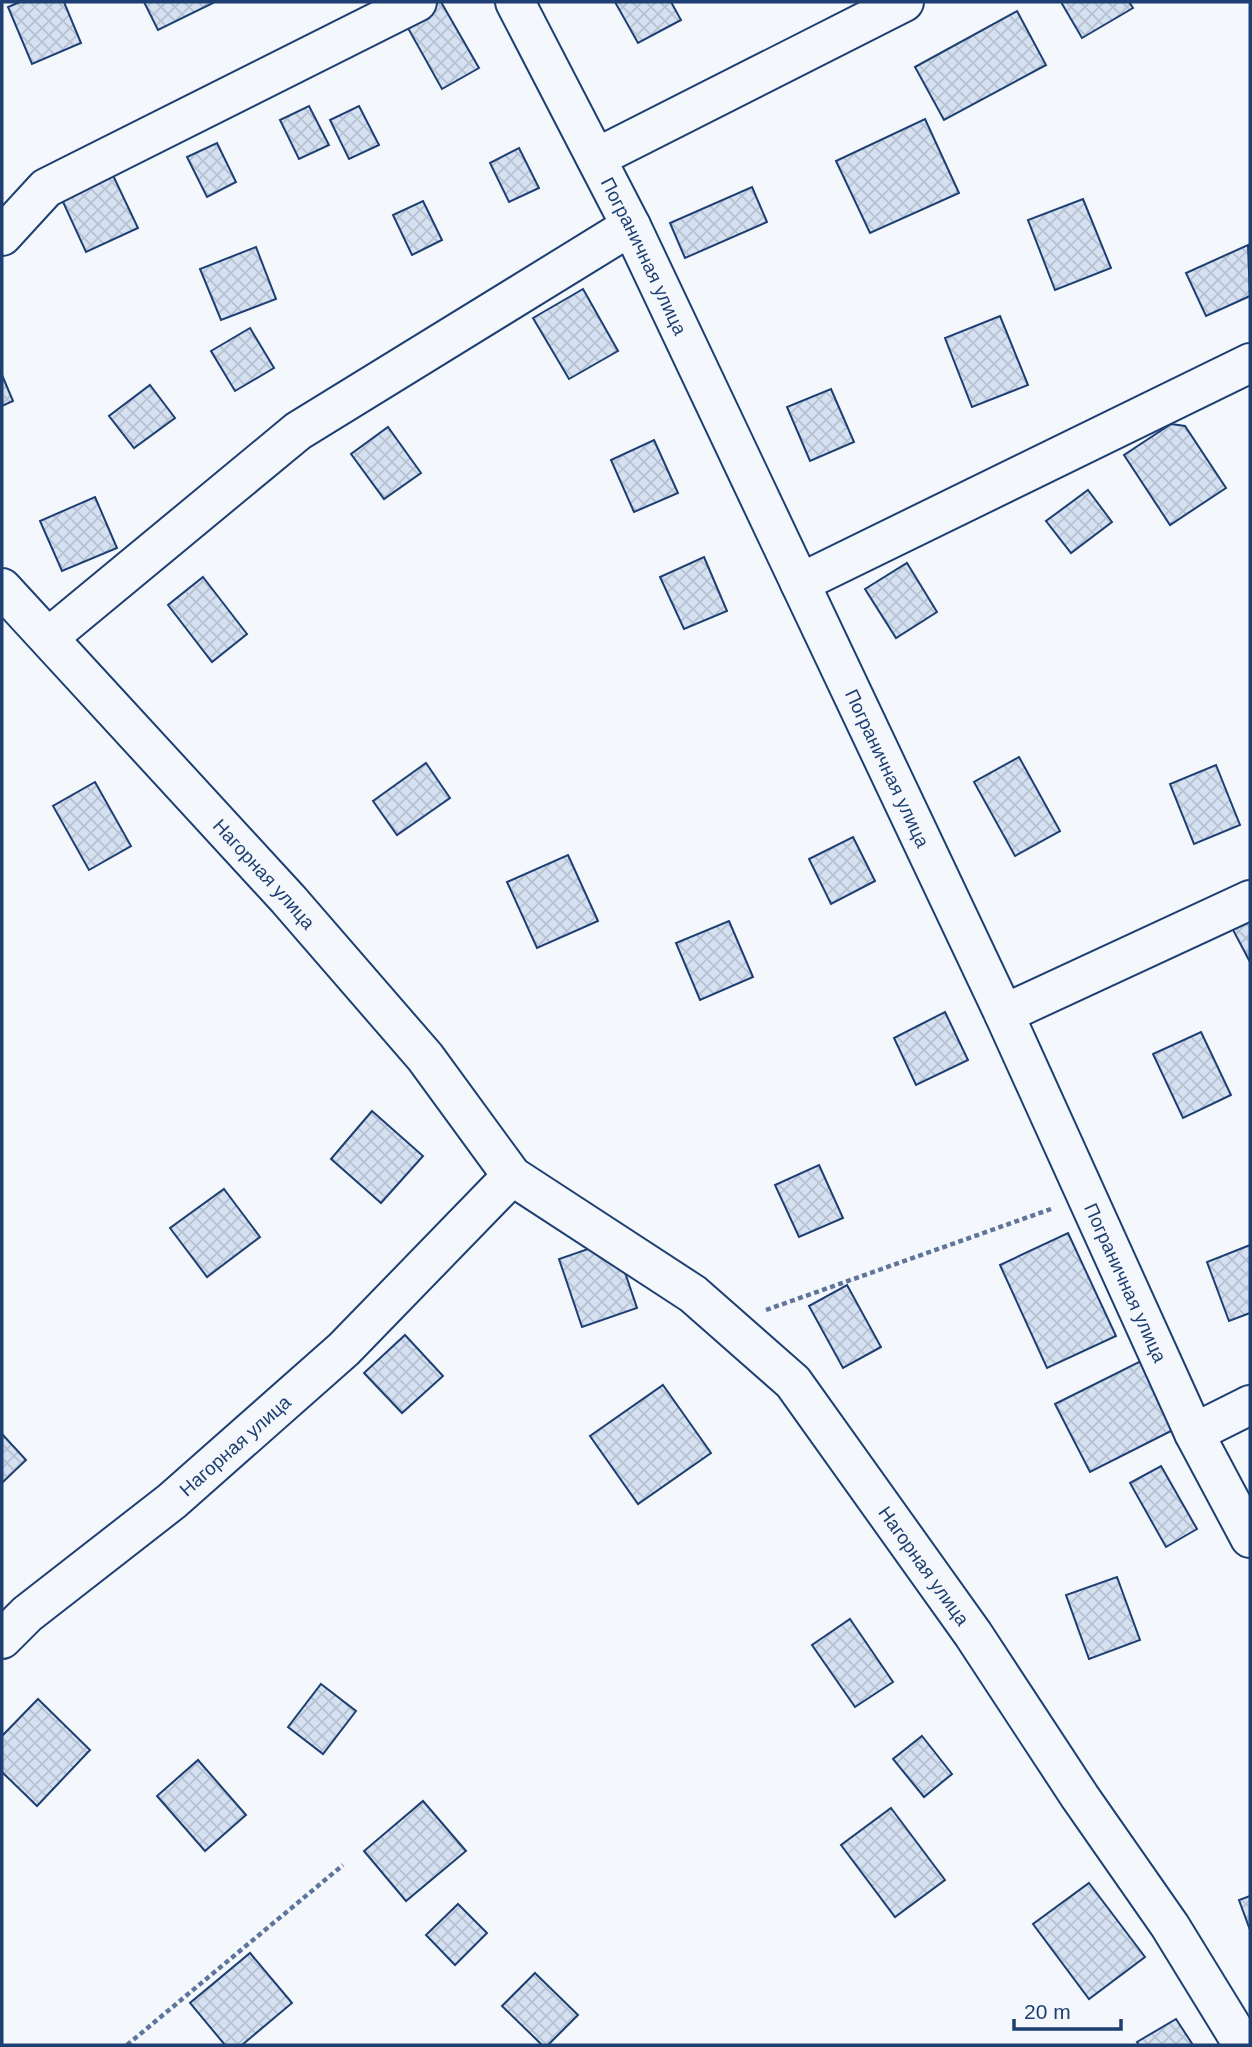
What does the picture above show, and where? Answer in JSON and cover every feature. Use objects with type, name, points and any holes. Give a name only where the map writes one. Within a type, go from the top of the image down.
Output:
[{"type":"street","points":[[2,236],[46,188],[418,2]]},
{"type":"street","name":"Пограничная улица","points":[[515,2],[631,226],[1004,1014],[1085,1197],[1195,1433],[1250,1538]]},
{"type":"street","points":[[596,158],[904,2]]},
{"type":"street","points":[[49,636],[298,430],[631,226]]},
{"type":"street","points":[[800,583],[1250,363]]},
{"type":"street","name":"Нагорная улица","points":[[2,588],[49,636],[288,899],[425,1057],[512,1176],[693,1294],[725,1325],[793,1382],[973,1634],[1080,1797],[1170,1926],[1243,2045]]},
{"type":"street","points":[[1004,1014],[1250,900]]},
{"type":"street","name":"Нагорная улица","points":[[2,1639],[27,1614],[172,1501],[344,1349],[512,1176]]},
{"type":"street","points":[[1195,1433],[1250,1405]]},
{"type":"path","points":[[725,1325],[1085,1197]]},
{"type":"path","points":[[127,2045],[343,1865]]},
{"type":"building","points":[[20,2],[64,2],[81,43],[32,64],[8,7]]},
{"type":"building","points":[[144,2],[212,2],[213,3],[158,30]]},
{"type":"building","points":[[441,2],[479,68],[442,89],[404,21]]},
{"type":"building","points":[[615,2],[671,2],[681,20],[638,43]]},
{"type":"building","points":[[1061,2],[1129,2],[1133,8],[1082,38]]},
{"type":"building","points":[[1017,11],[1046,65],[944,120],[915,67]]},
{"type":"building","points":[[309,106],[329,145],[299,159],[280,120]]},
{"type":"building","points":[[359,106],[379,145],[349,159],[330,120]]},
{"type":"building","points":[[925,119],[959,193],[870,233],[836,161]]},
{"type":"building","points":[[217,143],[236,182],[207,197],[187,157]]},
{"type":"building","points":[[519,148],[539,188],[509,202],[490,163]]},
{"type":"building","points":[[109,167],[138,228],[86,252],[58,191]]},
{"type":"building","points":[[752,187],[767,222],[685,258],[670,223]]},
{"type":"building","points":[[1083,199],[1111,268],[1055,290],[1028,220]]},
{"type":"building","points":[[423,201],[442,240],[412,255],[393,215]]},
{"type":"building","points":[[1248,245],[1250,296],[1206,316],[1186,273]]},
{"type":"building","points":[[256,247],[276,299],[221,320],[200,269]]},
{"type":"building","points":[[583,289],[618,351],[569,379],[533,318]]},
{"type":"building","points":[[1000,316],[1028,385],[972,407],[945,338]]},
{"type":"building","points":[[250,328],[274,368],[235,391],[211,351]]},
{"type":"building","points":[[2,375],[13,401],[2,406]]},
{"type":"building","points":[[150,385],[175,418],[134,448],[109,416]]},
{"type":"building","points":[[831,389],[854,442],[810,461],[787,407]]},
{"type":"building","points":[[1171,424],[1185,426],[1226,488],[1170,525],[1124,455]]},
{"type":"building","points":[[388,427],[421,473],[384,499],[351,454]]},
{"type":"building","points":[[654,440],[678,493],[634,512],[611,460]]},
{"type":"building","points":[[1088,490],[1112,522],[1071,553],[1046,521]]},
{"type":"building","points":[[95,497],[117,548],[62,571],[40,521]]},
{"type":"building","points":[[704,557],[727,611],[684,629],[660,577]]},
{"type":"building","points":[[907,563],[937,612],[896,638],[865,589]]},
{"type":"building","points":[[203,577],[247,634],[212,662],[168,605]]},
{"type":"building","points":[[1019,757],[1060,831],[1015,856],[974,782]]},
{"type":"building","points":[[426,763],[450,798],[397,835],[373,801]]},
{"type":"building","points":[[1216,765],[1240,825],[1194,844],[1170,784]]},
{"type":"building","points":[[95,782],[131,846],[89,870],[53,806]]},
{"type":"building","points":[[853,837],[875,881],[831,904],[809,859]]},
{"type":"building","points":[[568,855],[598,921],[537,948],[507,882]]},
{"type":"building","points":[[1250,918],[1250,962],[1232,928]]},
{"type":"building","points":[[729,921],[753,977],[700,1000],[676,943]]},
{"type":"building","points":[[945,1012],[968,1060],[916,1085],[894,1038]]},
{"type":"building","points":[[1201,1032],[1231,1095],[1183,1118],[1153,1054]]},
{"type":"building","points":[[372,1111],[423,1156],[381,1203],[331,1159]]},
{"type":"building","points":[[819,1165],[843,1218],[799,1237],[775,1185]]},
{"type":"building","points":[[224,1189],[260,1237],[207,1277],[170,1228]]},
{"type":"building","points":[[1068,1233],[1116,1336],[1047,1368],[1000,1265]]},
{"type":"building","points":[[614,1240],[637,1308],[582,1327],[559,1259]]},
{"type":"building","points":[[1250,1245],[1250,1313],[1229,1321],[1207,1262]]},
{"type":"building","points":[[847,1285],[881,1347],[843,1368],[809,1306]]},
{"type":"building","points":[[405,1335],[443,1376],[402,1413],[364,1373]]},
{"type":"building","points":[[1141,1361],[1175,1429],[1090,1472],[1055,1404]]},
{"type":"building","points":[[663,1385],[711,1453],[638,1504],[590,1436]]},
{"type":"building","points":[[2,1434],[26,1460],[2,1483]]},
{"type":"building","points":[[1161,1466],[1197,1529],[1166,1547],[1130,1483]]},
{"type":"building","points":[[1117,1577],[1140,1640],[1089,1659],[1066,1595]]},
{"type":"building","points":[[850,1619],[893,1682],[855,1707],[812,1645]]},
{"type":"building","points":[[321,1684],[356,1711],[323,1754],[288,1727]]},
{"type":"building","points":[[38,1699],[90,1750],[37,1806],[2,1772],[2,1736]]},
{"type":"building","points":[[922,1736],[952,1774],[924,1797],[893,1759]]},
{"type":"building","points":[[198,1760],[246,1815],[205,1851],[157,1796]]},
{"type":"building","points":[[423,1801],[466,1851],[406,1901],[364,1851]]},
{"type":"building","points":[[891,1808],[945,1880],[895,1917],[841,1845]]},
{"type":"building","points":[[1089,1883],[1145,1957],[1089,1999],[1033,1924]]},
{"type":"building","points":[[1250,1896],[1250,1930],[1239,1900]]},
{"type":"building","points":[[458,1904],[487,1933],[455,1965],[426,1935]]},
{"type":"building","points":[[250,1953],[292,2003],[242,2045],[225,2045],[190,2003]]},
{"type":"building","points":[[535,1973],[578,2015],[548,2045],[542,2045],[502,2006]]},
{"type":"building","points":[[1176,2019],[1193,2045],[1139,2045],[1137,2042]]}]
